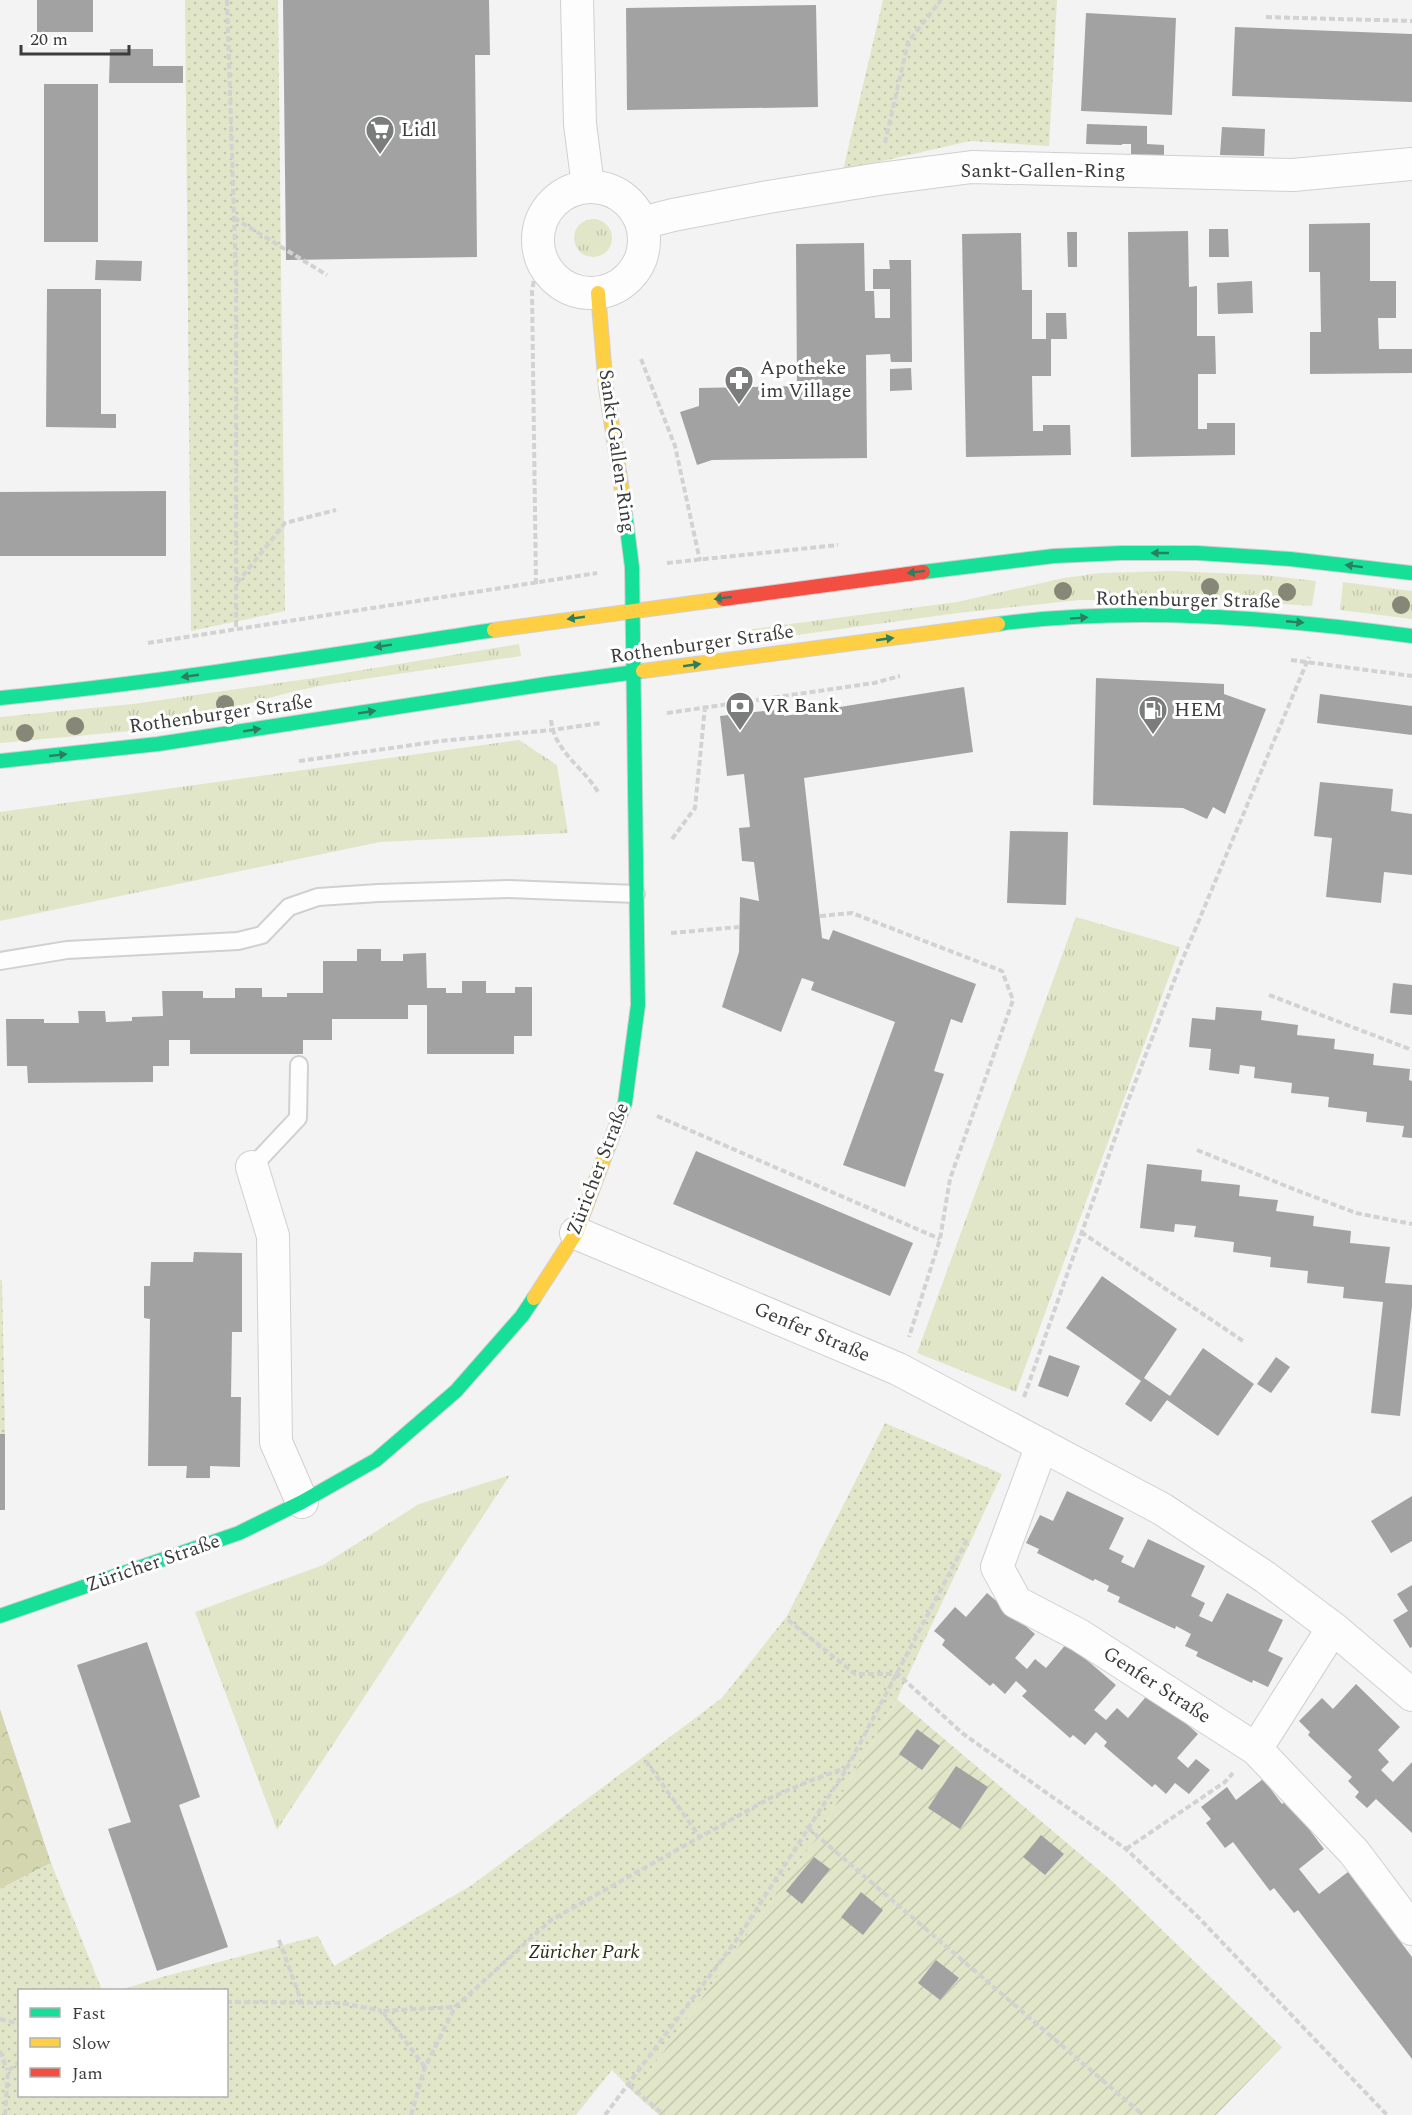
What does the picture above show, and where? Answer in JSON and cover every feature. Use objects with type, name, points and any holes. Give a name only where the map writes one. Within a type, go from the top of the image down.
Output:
[{"type":"main road","name":"Sankt-Gallen-Ring","points":[[598,293],[606,388],[629,535],[634,610]]},
{"type":"main road","points":[[0,698],[92,689],[248,668],[540,623],[975,565],[1092,554],[1244,555],[1412,573]]},
{"type":"main road","name":"Züricher Straße","points":[[0,1616],[239,1533],[302,1502],[376,1460],[456,1391],[522,1316],[576,1233],[625,1103],[638,1005],[634,610]]},
{"type":"main road","name":"Rothenburger Straße","points":[[0,761],[188,740],[547,684],[1049,620],[1175,616],[1259,619],[1412,636]]},
{"type":"street","points":[[577,0],[580,124],[588,186]]},
{"type":"street","name":"Sankt-Gallen-Ring","points":[[642,223],[768,197],[972,167],[1293,175],[1412,164]]},
{"type":"street","points":[[588,186],[607,188],[621,195],[633,205],[642,223],[645,234],[644,251],[639,266],[628,279],[617,287],[598,293],[572,291],[545,269],[539,252],[538,236],[541,220],[549,206],[562,195],[588,186]]},
{"type":"street","points":[[252,1167],[273,1236],[276,1442],[302,1502]]},
{"type":"street","name":"Genfer Straße","points":[[576,1233],[898,1369],[1162,1509],[1265,1577],[1333,1628],[1412,1695]]},
{"type":"street","name":"Genfer Straße","points":[[1042,1445],[997,1567],[1016,1602],[1079,1635],[1256,1749],[1354,1852],[1412,1929]]},
{"type":"street","points":[[1256,1749],[1333,1628]]},
{"type":"lane","points":[[0,961],[68,950],[238,941],[262,935],[288,907],[318,897],[508,889],[636,894]]},
{"type":"lane","points":[[252,1167],[298,1118],[299,1065]]},
{"type":"path","points":[[227,0],[236,278],[236,629],[248,668]]},
{"type":"path","points":[[879,179],[892,107],[908,42],[941,0]]},
{"type":"path","points":[[1266,17],[1412,21]]},
{"type":"path","points":[[234,217],[327,275]]},
{"type":"path","points":[[539,252],[532,291],[536,584],[540,623]]},
{"type":"path","points":[[639,354],[675,446],[699,560]]},
{"type":"path","points":[[236,584],[285,523],[336,510]]},
{"type":"path","points":[[1013,1430],[1124,1112],[1179,968],[1307,663],[1320,624]]},
{"type":"path","points":[[1285,659],[1412,676]]},
{"type":"path","points":[[290,762],[441,741],[552,730],[874,683],[906,674]]},
{"type":"path","points":[[547,684],[552,730],[561,748],[597,790],[601,801]]},
{"type":"path","points":[[669,843],[695,808],[705,707]]},
{"type":"path","points":[[820,916],[852,913],[1002,971],[1013,1000],[950,1179],[940,1239],[898,1369]]},
{"type":"path","points":[[637,936],[739,927]]},
{"type":"path","points":[[1269,995],[1412,1050]]},
{"type":"path","points":[[625,1103],[940,1239]]},
{"type":"path","points":[[1197,1150],[1356,1213],[1412,1224]]},
{"type":"path","points":[[1081,1232],[1243,1341]]},
{"type":"path","points":[[605,2115],[738,1938],[847,1768],[963,1548]]},
{"type":"path","points":[[788,1620],[855,1674],[898,1674],[962,1733],[1126,1850],[1197,1916],[1387,2115]]},
{"type":"path","points":[[1126,1850],[1226,1782],[1256,1749]]},
{"type":"path","points":[[646,1761],[699,1836]]},
{"type":"path","points":[[411,2115],[425,2067],[455,2007],[551,1920],[772,1797],[847,1768]]},
{"type":"path","points":[[808,1828],[1143,2115]]},
{"type":"path","points":[[279,1940],[302,2003]]},
{"type":"path","points":[[228,2002],[342,2003],[381,2011],[455,2007]]},
{"type":"path","points":[[381,2011],[425,2067]]},
{"type":"path","points":[[0,2019],[18,2024]]},
{"type":"path","points":[[0,2051],[8,2071],[5,2115]]},
{"type":"path","points":[[8,2071],[18,2063]]},
{"type":"path","points":[[628,2085],[664,2115]]},
{"type":"green space","points":[[185,0],[278,0],[285,611],[191,631]]},
{"type":"green space","points":[[883,0],[1057,0],[1049,146],[970,141],[843,170]]},
{"type":"green space","points":[[593,219],[607,224],[612,238],[607,252],[593,257],[579,252],[574,238],[579,224]]},
{"type":"green space","points":[[1172,571],[1263,575],[1316,581],[1312,606],[1229,600],[1079,600],[958,613],[738,643],[737,631],[957,602],[1064,578],[1100,573]]},
{"type":"green space","points":[[1343,582],[1412,591],[1412,619],[1340,610]]},
{"type":"green space","points":[[519,644],[521,656],[330,684],[295,691],[153,729],[0,743],[0,717],[133,704],[314,678]]},
{"type":"green space","points":[[519,740],[557,765],[568,833],[380,842],[0,921],[0,812]]},
{"type":"green space","points":[[1076,917],[1180,947],[1016,1392],[917,1353]]},
{"type":"green space","points":[[0,1280],[2,1280],[5,1434],[0,1434]]},
{"type":"green space","name":"Züricher Park","points":[[885,1423],[1002,1474],[897,1699],[817,1837],[634,2093],[612,2070],[576,2115],[0,2115],[0,1889],[51,1863],[102,1989],[18,1989],[18,2097],[228,2097],[228,1989],[123,1989],[318,1936],[334,1966],[472,1885],[722,1698],[787,1616]]},
{"type":"green space","points":[[510,1475],[277,1830],[195,1612],[323,1565],[419,1504]]},
{"type":"green space","points":[[897,1699],[1112,1881],[1282,2047],[1216,2115],[659,2115],[634,2093],[817,1837]]},
{"type":"green space","points":[[0,1709],[51,1863],[0,1889]]},
{"type":"building","points":[[37,0],[93,0],[93,32],[37,32]]},
{"type":"building","name":"Lidl","points":[[283,0],[489,0],[490,55],[475,55],[477,257],[286,260]]},
{"type":"building","points":[[816,5],[818,107],[627,110],[626,8]]},
{"type":"building","points":[[1086,13],[1176,18],[1172,115],[1081,111]]},
{"type":"building","points":[[1235,27],[1412,34],[1412,102],[1232,96]]},
{"type":"building","points":[[110,49],[153,49],[153,66],[183,66],[183,83],[109,83]]},
{"type":"building","points":[[44,84],[98,84],[98,242],[44,242]]},
{"type":"building","points":[[1087,124],[1147,126],[1147,144],[1164,145],[1164,156],[1131,156],[1131,144],[1086,144]]},
{"type":"building","points":[[1222,127],[1265,129],[1264,156],[1220,155]]},
{"type":"building","points":[[1370,223],[1370,281],[1396,281],[1396,318],[1378,318],[1379,349],[1412,349],[1412,373],[1310,374],[1310,332],[1321,332],[1320,272],[1309,272],[1309,224]]},
{"type":"building","points":[[1209,229],[1228,229],[1229,257],[1209,257]]},
{"type":"building","points":[[1188,231],[1189,287],[1197,286],[1197,336],[1215,336],[1216,374],[1198,374],[1198,429],[1207,429],[1207,423],[1235,423],[1235,455],[1131,457],[1128,232]]},
{"type":"building","points":[[1067,232],[1077,232],[1077,267],[1068,267]]},
{"type":"building","points":[[1021,233],[1022,290],[1032,290],[1032,339],[1046,339],[1046,313],[1066,313],[1067,339],[1051,339],[1051,376],[1032,376],[1033,431],[1043,431],[1043,425],[1070,425],[1071,455],[966,457],[962,234]]},
{"type":"building","points":[[864,243],[865,291],[874,291],[875,318],[890,318],[890,289],[873,289],[873,269],[890,269],[889,260],[911,260],[912,362],[891,362],[890,354],[866,355],[867,458],[712,460],[697,465],[680,412],[699,406],[699,388],[797,386],[796,244]]},
{"type":"building","points":[[96,260],[142,261],[141,281],[95,280]]},
{"type":"building","points":[[1252,281],[1253,313],[1218,314],[1217,283]]},
{"type":"building","points":[[47,289],[101,289],[101,414],[116,414],[116,428],[46,427]]},
{"type":"building","points":[[911,368],[912,390],[890,391],[890,369]]},
{"type":"building","points":[[166,491],[166,556],[0,556],[0,492]]},
{"type":"building","points":[[1096,678],[1224,684],[1224,694],[1266,709],[1225,814],[1213,807],[1207,819],[1183,808],[1093,805]]},
{"type":"building","points":[[964,687],[973,752],[804,778],[822,938],[829,940],[833,930],[976,984],[962,1023],[951,1019],[934,1071],[944,1074],[905,1187],[843,1165],[895,1022],[811,990],[814,982],[802,978],[781,1032],[722,1007],[739,952],[740,897],[759,901],[754,862],[742,861],[739,828],[750,827],[744,774],[727,776],[720,716],[783,709],[784,716]]},
{"type":"building","points":[[1320,694],[1412,706],[1412,735],[1317,723]]},
{"type":"building","points":[[1320,782],[1393,789],[1391,811],[1412,814],[1412,875],[1384,872],[1381,903],[1326,897],[1332,838],[1314,836]]},
{"type":"building","points":[[1010,831],[1068,832],[1066,905],[1007,903]]},
{"type":"building","points":[[357,949],[381,949],[381,961],[403,961],[403,954],[426,953],[427,988],[446,988],[446,993],[462,993],[462,981],[486,981],[486,993],[515,993],[515,987],[532,987],[532,1036],[514,1036],[514,1054],[427,1054],[427,1005],[408,1005],[408,1019],[332,1019],[332,1040],[303,1040],[303,1054],[190,1054],[190,1040],[169,1040],[169,1066],[153,1066],[153,1082],[28,1083],[27,1066],[7,1066],[6,1019],[44,1019],[44,1023],[79,1023],[78,1011],[105,1011],[106,1022],[132,1021],[132,1017],[163,1016],[162,991],[203,991],[203,998],[235,998],[235,988],[262,988],[262,997],[287,997],[287,993],[323,993],[323,961],[357,961]]},
{"type":"building","points":[[1393,983],[1412,985],[1412,1015],[1390,1013]]},
{"type":"building","points":[[1216,1007],[1262,1011],[1261,1020],[1298,1025],[1297,1035],[1335,1039],[1334,1049],[1374,1054],[1373,1065],[1410,1069],[1412,1138],[1402,1137],[1404,1126],[1366,1122],[1367,1112],[1328,1107],[1329,1097],[1291,1093],[1292,1083],[1254,1078],[1255,1067],[1240,1065],[1239,1074],[1209,1070],[1211,1049],[1189,1047],[1192,1018],[1215,1020]]},
{"type":"building","points":[[696,1151],[913,1243],[890,1296],[673,1204]]},
{"type":"building","points":[[1147,1164],[1202,1170],[1201,1181],[1240,1185],[1239,1196],[1278,1200],[1276,1211],[1314,1216],[1313,1226],[1351,1231],[1350,1243],[1390,1247],[1385,1283],[1412,1285],[1412,1306],[1400,1416],[1371,1413],[1383,1302],[1343,1298],[1344,1287],[1307,1283],[1308,1271],[1270,1267],[1271,1257],[1233,1252],[1234,1242],[1194,1237],[1196,1226],[1175,1224],[1174,1232],[1140,1228]]},
{"type":"building","points":[[194,1252],[242,1253],[242,1332],[232,1332],[231,1397],[241,1397],[240,1467],[210,1466],[210,1478],[186,1478],[187,1466],[148,1466],[150,1319],[144,1318],[144,1286],[150,1286],[151,1262],[193,1262]]},
{"type":"building","points":[[1102,1276],[1177,1329],[1144,1378],[1170,1396],[1203,1348],[1254,1384],[1218,1436],[1167,1400],[1151,1422],[1125,1404],[1141,1381],[1066,1328]]},
{"type":"building","points":[[1049,1355],[1080,1366],[1068,1397],[1038,1386]]},
{"type":"building","points":[[1276,1357],[1290,1367],[1271,1393],[1257,1384]]},
{"type":"building","points":[[0,1434],[5,1434],[5,1510],[0,1510]]},
{"type":"building","points":[[1067,1491],[1124,1518],[1109,1549],[1124,1556],[1121,1562],[1134,1568],[1148,1539],[1205,1566],[1191,1596],[1205,1603],[1199,1616],[1212,1622],[1227,1593],[1283,1620],[1268,1651],[1283,1658],[1268,1687],[1253,1680],[1252,1683],[1196,1656],[1198,1652],[1185,1646],[1191,1634],[1176,1626],[1175,1629],[1118,1602],[1120,1597],[1107,1591],[1109,1586],[1095,1579],[1093,1581],[1037,1553],[1039,1549],[1026,1543],[1040,1515],[1053,1521]]},
{"type":"building","points":[[1412,1496],[1412,1541],[1391,1553],[1371,1521]]},
{"type":"building","points":[[1412,1585],[1412,1647],[1410,1648],[1393,1620],[1408,1611],[1397,1594]]},
{"type":"building","points":[[987,1593],[1035,1634],[1015,1658],[1027,1669],[1035,1659],[1046,1668],[1067,1643],[1116,1685],[1094,1710],[1106,1720],[1117,1708],[1128,1718],[1150,1692],[1198,1734],[1177,1758],[1188,1768],[1196,1759],[1210,1770],[1189,1794],[1175,1783],[1166,1794],[1155,1784],[1152,1787],[1104,1746],[1107,1742],[1096,1732],[1085,1745],[1073,1735],[1070,1738],[1022,1696],[1027,1691],[1016,1681],[1005,1694],[993,1683],[990,1686],[942,1645],[945,1640],[934,1631],[955,1607],[966,1617]]},
{"type":"building","points":[[147,1642],[200,1797],[179,1805],[228,1947],[157,1971],[108,1829],[131,1822],[77,1665]]},
{"type":"building","points":[[1356,1684],[1400,1727],[1378,1750],[1389,1762],[1381,1770],[1393,1782],[1412,1762],[1412,1833],[1376,1799],[1367,1808],[1355,1797],[1359,1792],[1348,1781],[1352,1777],[1308,1735],[1310,1732],[1299,1721],[1322,1698],[1333,1709]]},
{"type":"building","points":[[917,1729],[940,1746],[922,1770],[899,1754]]},
{"type":"building","points":[[956,1766],[988,1787],[960,1829],[928,1808]]},
{"type":"building","points":[[1263,1779],[1282,1804],[1287,1800],[1324,1849],[1299,1869],[1319,1894],[1348,1872],[1412,1957],[1412,2059],[1298,1910],[1294,1913],[1274,1888],[1270,1891],[1233,1842],[1225,1848],[1206,1823],[1211,1819],[1201,1807],[1227,1787],[1236,1800]]},
{"type":"building","points":[[1041,1835],[1064,1854],[1045,1875],[1023,1857]]},
{"type":"building","points":[[814,1857],[830,1869],[802,1904],[786,1891]]},
{"type":"building","points":[[861,1892],[883,1910],[863,1935],[841,1917]]},
{"type":"building","points":[[936,1960],[959,1978],[940,2000],[918,1983]]},
{"type":"traffic: fast","points":[[615,1129],[625,1103],[638,1005],[632,567],[623,497]]},
{"type":"traffic: fast","points":[[923,572],[1054,556],[1197,553],[1290,559],[1412,573]]},
{"type":"traffic: fast","points":[[998,624],[1101,616],[1205,616],[1310,624],[1412,636]]},
{"type":"traffic: fast","points":[[0,698],[186,676],[494,630]]},
{"type":"traffic: fast","points":[[0,761],[158,744],[643,671]]},
{"type":"traffic: fast","points":[[0,1616],[239,1533],[302,1502],[376,1460],[456,1391],[522,1316],[534,1298]]},
{"type":"traffic: slow","points":[[598,293],[606,388],[623,497]]},
{"type":"traffic: slow","points":[[494,630],[723,599]]},
{"type":"traffic: slow","points":[[643,671],[998,624]]},
{"type":"traffic: slow","points":[[534,1298],[576,1233],[615,1129]]},
{"type":"traffic: jam","points":[[723,599],[923,572]]},
{"type":"place","name":"Lidl","points":[[380,156]]},
{"type":"place","name":"Apotheke im Village","points":[[739,406]]},
{"type":"place","name":"VR Bank","points":[[740,732]]},
{"type":"place","name":"HEM","points":[[1153,736]]}]
